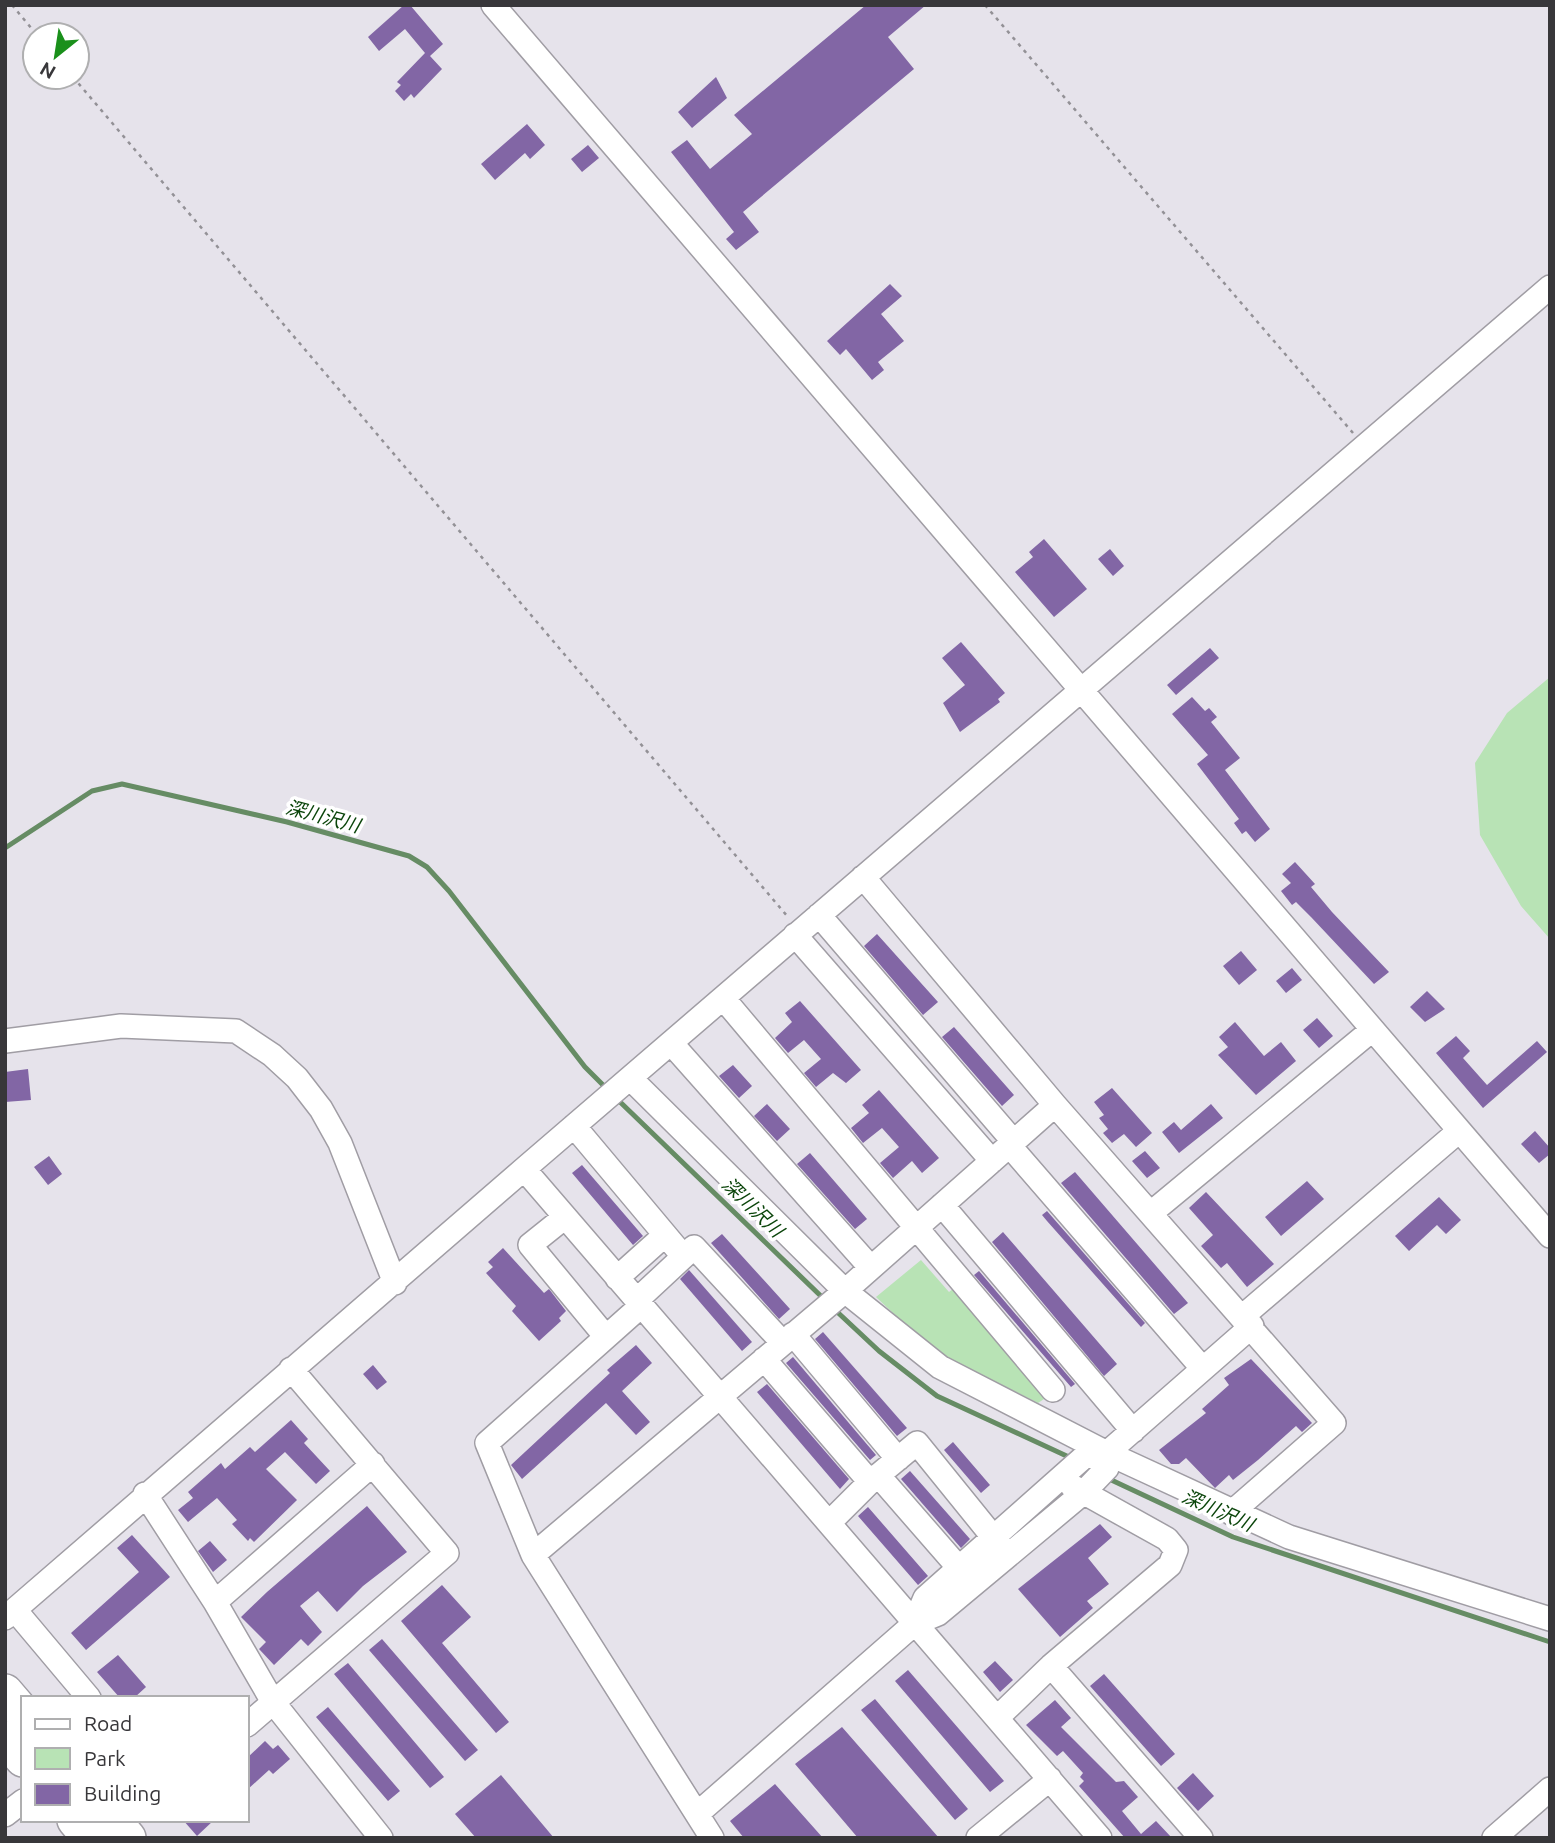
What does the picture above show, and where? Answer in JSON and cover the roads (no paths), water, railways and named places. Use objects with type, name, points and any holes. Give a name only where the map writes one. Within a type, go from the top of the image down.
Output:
[{"type":"highway","points":[[5,1692],[21,1711]]},
{"type":"highway","points":[[5,1739],[21,1757]]},
{"type":"highway","points":[[83,1822],[118,1831]]},
{"type":"street","points":[[493,5],[1550,1236]]},
{"type":"street","points":[[87,1696],[10,1614],[145,1494],[395,1283],[1081,688],[1550,287]]},
{"type":"street","points":[[863,877],[1055,1105],[1334,1423],[1231,1513]]},
{"type":"street","points":[[819,915],[1203,1369]]},
{"type":"street","points":[[798,933],[992,1161]]},
{"type":"street","points":[[723,998],[1053,1390]]},
{"type":"street","points":[[5,1041],[121,1026],[236,1031],[272,1055],[297,1078],[321,1109],[340,1143],[395,1283]]},
{"type":"street","points":[[1151,1213],[1372,1030]]},
{"type":"street","points":[[671,1043],[871,1268]]},
{"type":"street","points":[[618,1089],[835,1300],[940,1367],[1087,1471],[1167,1539],[1176,1550],[1170,1565],[1051,1666],[997,1718]]},
{"type":"street","points":[[533,1555],[835,1300],[1055,1105]]},
{"type":"street","points":[[574,1126],[683,1256]]},
{"type":"street","points":[[914,1624],[925,1598],[994,1537],[1087,1471],[1133,1431],[1203,1369],[1247,1321],[1459,1131]]},
{"type":"street","points":[[524,1169],[1100,1838]]},
{"type":"street","points":[[942,1205],[1133,1431]]},
{"type":"street","points":[[565,1217],[530,1245],[606,1337]]},
{"type":"street","points":[[617,1278],[665,1235]]},
{"type":"street","points":[[712,1838],[533,1555],[487,1443],[606,1337],[694,1247],[788,1338],[898,1459]]},
{"type":"street","points":[[764,1359],[959,1568]]},
{"type":"street","points":[[248,1724],[446,1553],[291,1369]]},
{"type":"street","points":[[829,1523],[874,1478],[917,1443],[1008,1556]]},
{"type":"street","points":[[215,1602],[373,1464]]},
{"type":"street","points":[[1087,1471],[1231,1513],[1289,1537],[1550,1619]]},
{"type":"street","points":[[697,1814],[914,1624],[938,1614],[1008,1556],[1087,1471]]},
{"type":"street","points":[[145,1494],[215,1602],[273,1702],[381,1838]]},
{"type":"street","points":[[1051,1666],[1201,1838]]},
{"type":"street","points":[[978,1838],[1050,1779]]},
{"type":"street","points":[[1494,1838],[1550,1789]]},
{"type":"street","points":[[5,1815],[21,1803]]},
{"type":"waterway","name":"深川沢川","points":[[5,848],[92,791],[122,784],[287,822],[409,856],[427,867],[449,891],[585,1067],[607,1089]]},
{"type":"waterway","name":"深川沢川","points":[[617,1099],[826,1301]]},
{"type":"waterway","name":"深川沢川","points":[[833,1308],[879,1351],[937,1396],[1071,1458]]},
{"type":"waterway","name":"深川沢川","points":[[1107,1478],[1233,1537],[1550,1642]]}]
